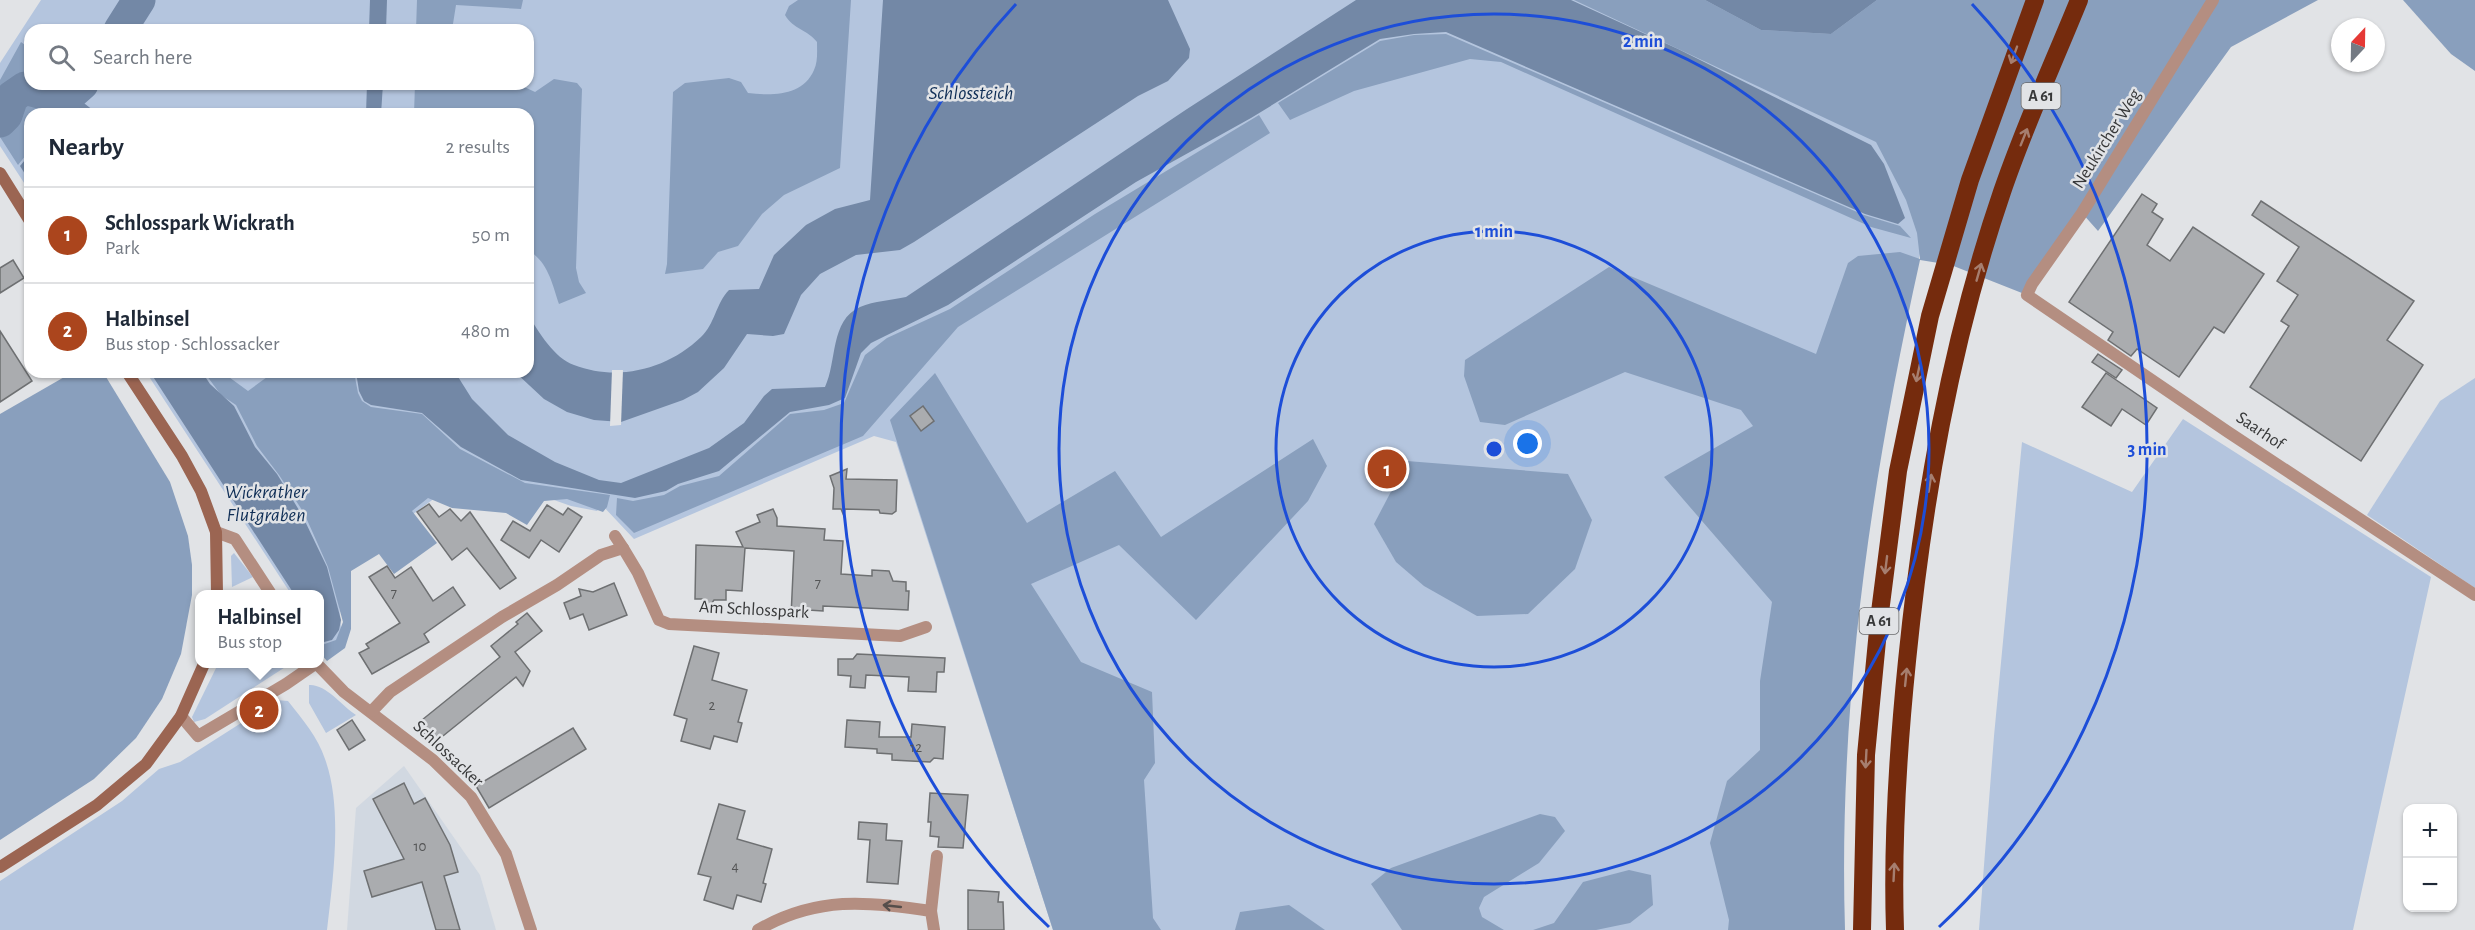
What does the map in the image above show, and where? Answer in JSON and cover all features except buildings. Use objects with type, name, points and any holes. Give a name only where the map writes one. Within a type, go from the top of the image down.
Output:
[{"type":"highway","name":"A 61","points":[[1862,930],[1866,755],[1879,620],[1898,471],[1930,316],[1970,180],[2035,0]]},
{"type":"highway","name":"A 61","points":[[1895,930],[1894,886],[1902,716],[1917,564],[1948,382],[2002,191],[2079,0]]},
{"type":"main road","points":[[0,173],[24,211]]},
{"type":"main road","points":[[131,378],[182,456],[201,492],[216,532],[217,590]]},
{"type":"main road","points":[[0,867],[97,805],[139,770],[153,755],[181,716],[202,668]]},
{"type":"street","name":"Neukircher Weg","points":[[2027,295],[2032,284],[2113,163],[2213,0]]},
{"type":"street","name":"Saarhof","points":[[2027,295],[2475,595]]},
{"type":"street","points":[[216,532],[235,539],[269,590]]},
{"type":"street","name":"Am Schlosspark","points":[[615,536],[638,573],[659,620],[669,624],[900,636],[926,627]]},
{"type":"street","points":[[372,711],[390,692],[502,617],[557,585],[601,555],[623,548]]},
{"type":"street","name":"Schlossacker","points":[[181,716],[198,736],[309,668]]},
{"type":"street","name":"Schlossacker","points":[[321,668],[344,692],[372,711],[433,760],[471,797],[506,854],[531,930]]},
{"type":"street","points":[[934,930],[932,911],[936,856]]},
{"type":"street","points":[[758,930],[802,911],[844,902],[932,911]]},
{"type":"shaded area","points":[[41,0],[1999,0],[1931,207],[1868,474],[1832,930],[1053,930],[896,442],[874,436],[634,539],[602,505],[597,511],[571,506],[520,488],[466,475],[397,526],[335,479],[337,572],[342,642],[329,653],[324,646],[324,590],[288,590],[150,378],[534,378],[534,108],[24,108],[24,183],[0,146],[0,63],[24,26],[24,90],[534,90],[534,24],[25,24]]},
{"type":"shaded area","points":[[417,0],[523,0],[521,9],[456,5],[453,24],[416,24]]},
{"type":"shaded area","points":[[798,0],[851,0],[840,168],[784,195],[762,214],[738,246],[718,252],[703,269],[665,274],[673,92],[685,83],[729,78],[741,82],[748,93],[757,94],[777,94],[802,85],[809,79],[815,67],[817,42],[809,34],[792,24],[785,15],[789,6]]},
{"type":"shaded area","points":[[1574,0],[1705,0],[1761,30],[1831,34],[1877,0],[2318,0],[2231,47],[2098,231],[2082,213],[2027,295],[1951,265],[1920,260],[1887,426],[1862,593],[1847,761],[1844,845],[1845,930],[1728,930],[1729,920],[1710,843],[1727,781],[1760,750],[1760,681],[1772,602],[1664,477],[1753,426],[1741,410],[1625,372],[1505,425],[1480,422],[1464,376],[1465,360],[1609,267],[1816,354],[1848,263],[1858,256],[1900,252],[1920,259],[1917,233],[1906,200],[1876,142]]},
{"type":"shaded area","points":[[2403,0],[2475,0],[2475,71],[2451,54]]},
{"type":"shaded area","points":[[1446,34],[1864,215],[1900,226],[1911,238],[1871,227],[1501,62],[1470,59],[1354,91],[1290,120],[1278,103],[1380,41],[1414,35]]},
{"type":"shaded area","points":[[21,42],[24,44],[24,90],[77,90],[63,108],[24,108],[24,158],[18,165],[0,137],[0,80]]},
{"type":"shaded area","points":[[554,79],[577,83],[582,89],[576,268],[579,282],[586,293],[559,304],[545,267],[534,254],[534,108],[414,108],[415,90],[531,90],[535,92]]},
{"type":"shaded area","points":[[1259,115],[1270,133],[958,327],[863,436],[634,533],[616,515],[617,498],[633,501],[664,495],[680,486],[719,476],[790,414],[824,410],[844,403],[865,355],[887,338],[950,309],[1095,214]]},
{"type":"shaded area","points":[[935,373],[1027,523],[1115,471],[1161,537],[1313,439],[1327,466],[1308,501],[1196,620],[1119,545],[1031,584],[1081,662],[1152,692],[1155,763],[1144,780],[1153,918],[1161,930],[1053,930],[890,420]]},
{"type":"shaded area","points":[[63,378],[107,378],[170,482],[188,536],[192,565],[192,595],[181,654],[162,699],[136,738],[94,779],[0,840],[0,414]]},
{"type":"shaded area","points":[[208,378],[230,378],[248,391],[266,378],[355,378],[362,401],[371,407],[422,414],[460,449],[525,483],[610,495],[607,507],[603,512],[567,499],[544,501],[527,525],[506,513],[452,508],[428,498],[412,511],[437,543],[394,574],[379,554],[351,571],[351,629],[345,648],[327,661],[324,658],[324,644],[336,640],[343,622],[328,567],[304,513],[257,446],[236,405],[221,395]]},
{"type":"shaded area","points":[[2475,378],[2475,588],[2367,515],[2440,401]]},
{"type":"shaded area","points":[[2183,419],[2431,577],[2353,930],[1979,930],[1994,736],[2022,442],[2132,492]]},
{"type":"shaded area","points":[[1407,461],[1568,474],[1592,520],[1575,569],[1528,614],[1477,616],[1424,586],[1396,562],[1374,524]]},
{"type":"shaded area","points":[[234,553],[253,577],[232,587],[231,556]]},
{"type":"shaded area","points":[[216,668],[284,668],[205,719],[194,722],[192,717]]},
{"type":"shaded area","points":[[309,685],[327,691],[356,715],[326,733],[309,703]]},
{"type":"shaded area","points":[[277,700],[288,701],[309,728],[322,751],[330,778],[334,799],[335,844],[327,930],[0,930],[0,881],[122,801],[159,769],[180,762]]},
{"type":"shaded area","points":[[404,766],[480,875],[496,930],[347,930],[356,808]]},
{"type":"shaded area","points":[[1540,814],[1555,817],[1565,831],[1539,863],[1484,897],[1479,908],[1482,917],[1504,930],[1402,930],[1371,884],[1391,868]]},
{"type":"shaded area","points":[[1629,870],[1651,875],[1653,905],[1630,923],[1596,930],[1533,930],[1554,923],[1583,882]]},
{"type":"shaded area","points":[[1289,905],[1325,930],[1235,930],[1240,912]]},
{"type":"water","points":[[370,0],[387,0],[386,24],[369,24]]},
{"type":"water","name":"Schlossteich","points":[[883,0],[1168,0],[1190,49],[1189,58],[1168,81],[1138,96],[900,250],[856,255],[820,274],[801,295],[784,334],[773,336],[747,334],[724,368],[698,392],[683,400],[621,422],[594,420],[567,412],[544,399],[521,378],[534,378],[534,324],[560,357],[574,365],[591,370],[625,372],[658,364],[673,357],[688,348],[706,332],[729,290],[759,289],[774,255],[806,225],[835,209],[870,200]]},
{"type":"water","points":[[1356,0],[1571,0],[1678,49],[1871,145],[1884,164],[1905,218],[1898,224],[1865,214],[1446,32],[1414,34],[1380,39],[1251,118],[1136,182],[948,305],[871,343],[861,353],[845,398],[829,405],[790,412],[719,471],[678,484],[666,491],[635,498],[521,480],[461,447],[422,413],[371,405],[364,401],[359,391],[357,378],[459,378],[472,399],[508,435],[555,462],[599,480],[621,483],[709,448],[744,423],[772,389],[825,387],[839,331],[850,313],[865,305],[906,297],[1187,109]]},
{"type":"water","points":[[1705,0],[1877,0],[1831,34],[1761,30]]},
{"type":"water","points":[[367,90],[383,90],[381,108],[366,108]]},
{"type":"water","points":[[76,97],[90,108],[67,108]]},
{"type":"water","name":"Wickrather Flutgraben","points":[[154,378],[206,378],[234,406],[255,447],[277,474],[302,515],[327,567],[341,620],[339,630],[332,640],[324,642],[324,590],[291,590]]},
{"type":"pier","points":[[612,370],[623,370],[621,425],[610,426]]},
{"type":"waterway","points":[[124,24],[139,0]]},
{"type":"waterway","points":[[0,121],[6,115],[12,97],[24,89]]},
{"type":"waterway","points":[[32,90],[65,99],[75,90]]},
{"type":"place","name":"Schlosspark Wickrath","points":[[1387,469]]},
{"type":"place","name":"Halbinsel","points":[[259,710]]}]
